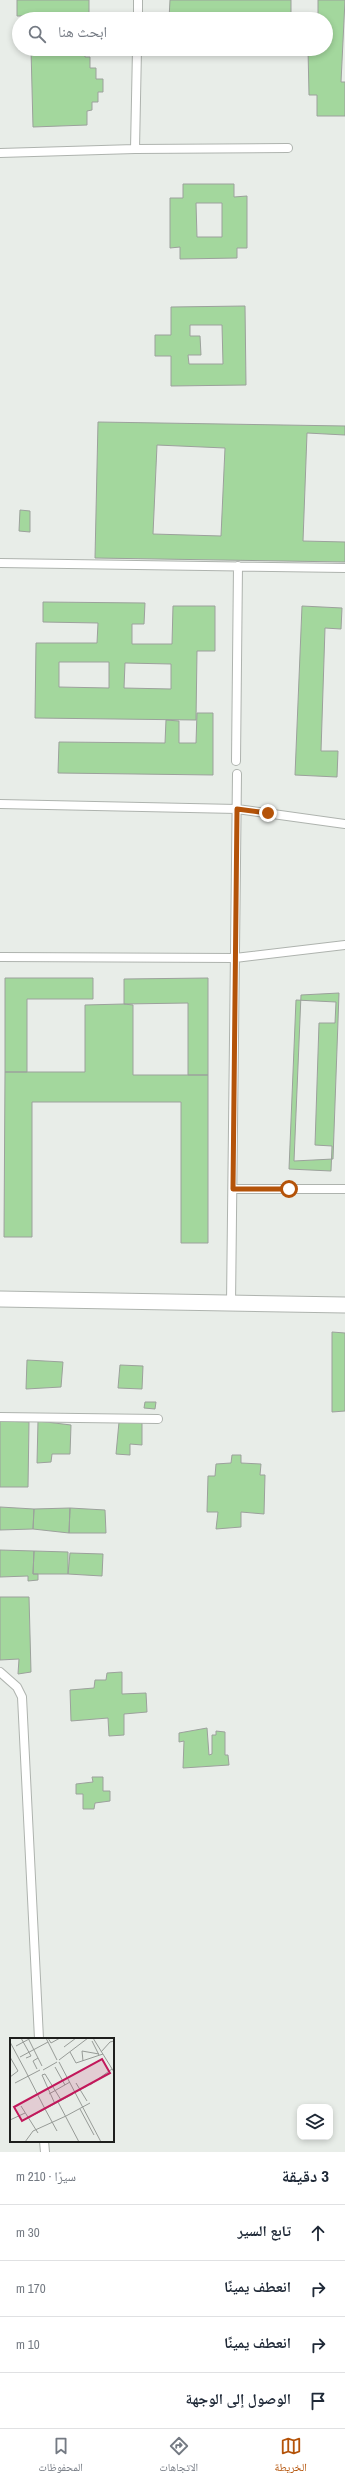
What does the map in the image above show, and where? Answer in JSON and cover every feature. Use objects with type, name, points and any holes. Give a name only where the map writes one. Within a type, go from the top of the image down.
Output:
[{"type":"street","points":[[0,1299],[345,1305]]},
{"type":"lane","points":[[138,0],[138,12]]},
{"type":"lane","points":[[135,149],[137,56]]},
{"type":"lane","points":[[0,153],[135,149],[288,148]]},
{"type":"lane","points":[[0,563],[345,568]]},
{"type":"lane","points":[[236,761],[238,566]]},
{"type":"lane","points":[[231,1304],[237,809],[236,774]]},
{"type":"lane","points":[[0,804],[237,809],[345,824]]},
{"type":"lane","points":[[0,957],[235,958],[345,945]]},
{"type":"lane","points":[[233,1189],[345,1189]]},
{"type":"lane","points":[[0,1417],[158,1418]]},
{"type":"lane","points":[[0,1672],[17,1687],[22,1697],[39,2038]]},
{"type":"lane","points":[[44,2142],[45,2152]]},
{"type":"building","points":[[17,0],[89,0],[89,12],[17,12]]},
{"type":"building","points":[[170,0],[291,0],[291,12],[169,12]]},
{"type":"building","points":[[318,0],[345,0],[341,82],[345,82],[345,116],[317,116],[317,95],[309,95],[308,56],[333,56],[333,12],[318,12]]},
{"type":"building","points":[[31,56],[90,57],[90,68],[96,68],[96,79],[103,79],[103,92],[98,92],[98,102],[92,102],[92,110],[87,111],[87,125],[33,127]]},
{"type":"building","points":[[183,184],[234,184],[234,197],[247,196],[247,248],[237,248],[237,258],[180,259],[180,247],[170,248],[170,198],[183,198]],"holes":[[[196,203],[222,203],[222,237],[197,237]]]},
{"type":"building","points":[[245,306],[246,385],[171,386],[171,356],[155,356],[155,335],[171,335],[171,307]],"holes":[[[190,325],[222,325],[223,364],[189,364],[188,355],[201,355],[200,336],[190,336]]]},
{"type":"building","points":[[98,422],[345,426],[345,435],[307,433],[303,541],[345,542],[345,562],[95,558]],"holes":[[[157,445],[225,448],[221,536],[153,534]]]},
{"type":"building","points":[[20,510],[30,511],[30,532],[19,531]]},
{"type":"building","points":[[43,602],[145,603],[144,624],[132,624],[132,644],[172,644],[173,606],[215,606],[215,651],[197,651],[196,720],[35,718],[36,643],[97,643],[98,623],[43,622]],"holes":[[[59,662],[109,662],[109,688],[59,687]],[[125,663],[171,664],[171,689],[124,688]]]},
{"type":"building","points":[[302,606],[342,608],[341,629],[325,628],[321,751],[338,751],[337,777],[295,775]]},
{"type":"building","points":[[197,713],[213,713],[213,775],[58,773],[59,742],[165,743],[166,720],[179,721],[179,743],[196,743]]},
{"type":"building","points":[[5,978],[93,978],[93,999],[27,999],[27,1072],[5,1072]]},
{"type":"building","points":[[208,978],[208,1075],[188,1075],[188,1003],[124,1004],[124,979]]},
{"type":"building","points":[[339,993],[333,1159],[294,1161],[301,995]]},
{"type":"building","points":[[296,1000],[336,1002],[335,1023],[319,1023],[315,1145],[332,1146],[331,1171],[289,1169]]},
{"type":"building","points":[[85,1005],[133,1005],[133,1075],[208,1075],[208,1243],[181,1243],[181,1102],[32,1102],[32,1237],[4,1237],[5,1072],[85,1072]]},
{"type":"building","points":[[332,1332],[345,1333],[345,1411],[332,1412]]},
{"type":"building","points":[[27,1360],[63,1362],[61,1387],[26,1389]]},
{"type":"building","points":[[120,1365],[143,1366],[142,1389],[118,1388]]},
{"type":"building","points":[[145,1402],[156,1402],[155,1409],[144,1408]]},
{"type":"building","points":[[0,1421],[29,1422],[28,1487],[0,1487]]},
{"type":"building","points":[[38,1421],[71,1425],[70,1454],[52,1454],[51,1462],[37,1463]]},
{"type":"building","points":[[119,1422],[142,1422],[142,1445],[130,1444],[130,1455],[116,1454]]},
{"type":"building","points":[[232,1455],[241,1455],[241,1463],[261,1464],[260,1475],[265,1475],[264,1514],[241,1512],[241,1527],[216,1529],[218,1512],[207,1512],[208,1476],[215,1476],[216,1464],[231,1463]]},
{"type":"building","points":[[0,1507],[34,1509],[33,1529],[0,1530]]},
{"type":"building","points":[[70,1508],[105,1510],[106,1533],[69,1533]]},
{"type":"building","points":[[70,1508],[69,1533],[33,1529],[34,1509]]},
{"type":"building","points":[[0,1550],[34,1551],[33,1574],[38,1574],[38,1580],[28,1581],[28,1576],[0,1577]]},
{"type":"building","points":[[34,1551],[68,1552],[68,1574],[33,1574]]},
{"type":"building","points":[[70,1553],[103,1554],[102,1576],[68,1574]]},
{"type":"building","points":[[0,1597],[29,1597],[31,1672],[18,1674],[19,1659],[0,1660]]},
{"type":"building","points":[[122,1672],[122,1694],[146,1693],[147,1712],[124,1714],[124,1735],[109,1736],[108,1718],[71,1721],[70,1690],[94,1688],[95,1680],[106,1680],[107,1673]]},
{"type":"building","points":[[207,1728],[209,1755],[212,1754],[212,1735],[216,1735],[216,1731],[225,1732],[225,1755],[228,1755],[229,1765],[183,1768],[184,1741],[179,1742],[179,1733]]},
{"type":"building","points":[[92,1777],[103,1777],[103,1791],[110,1791],[110,1801],[95,1803],[94,1809],[83,1809],[83,1794],[76,1794],[76,1784],[93,1782]]},
{"type":"route","points":[[268,813],[237,809],[233,1189],[289,1189]]}]
